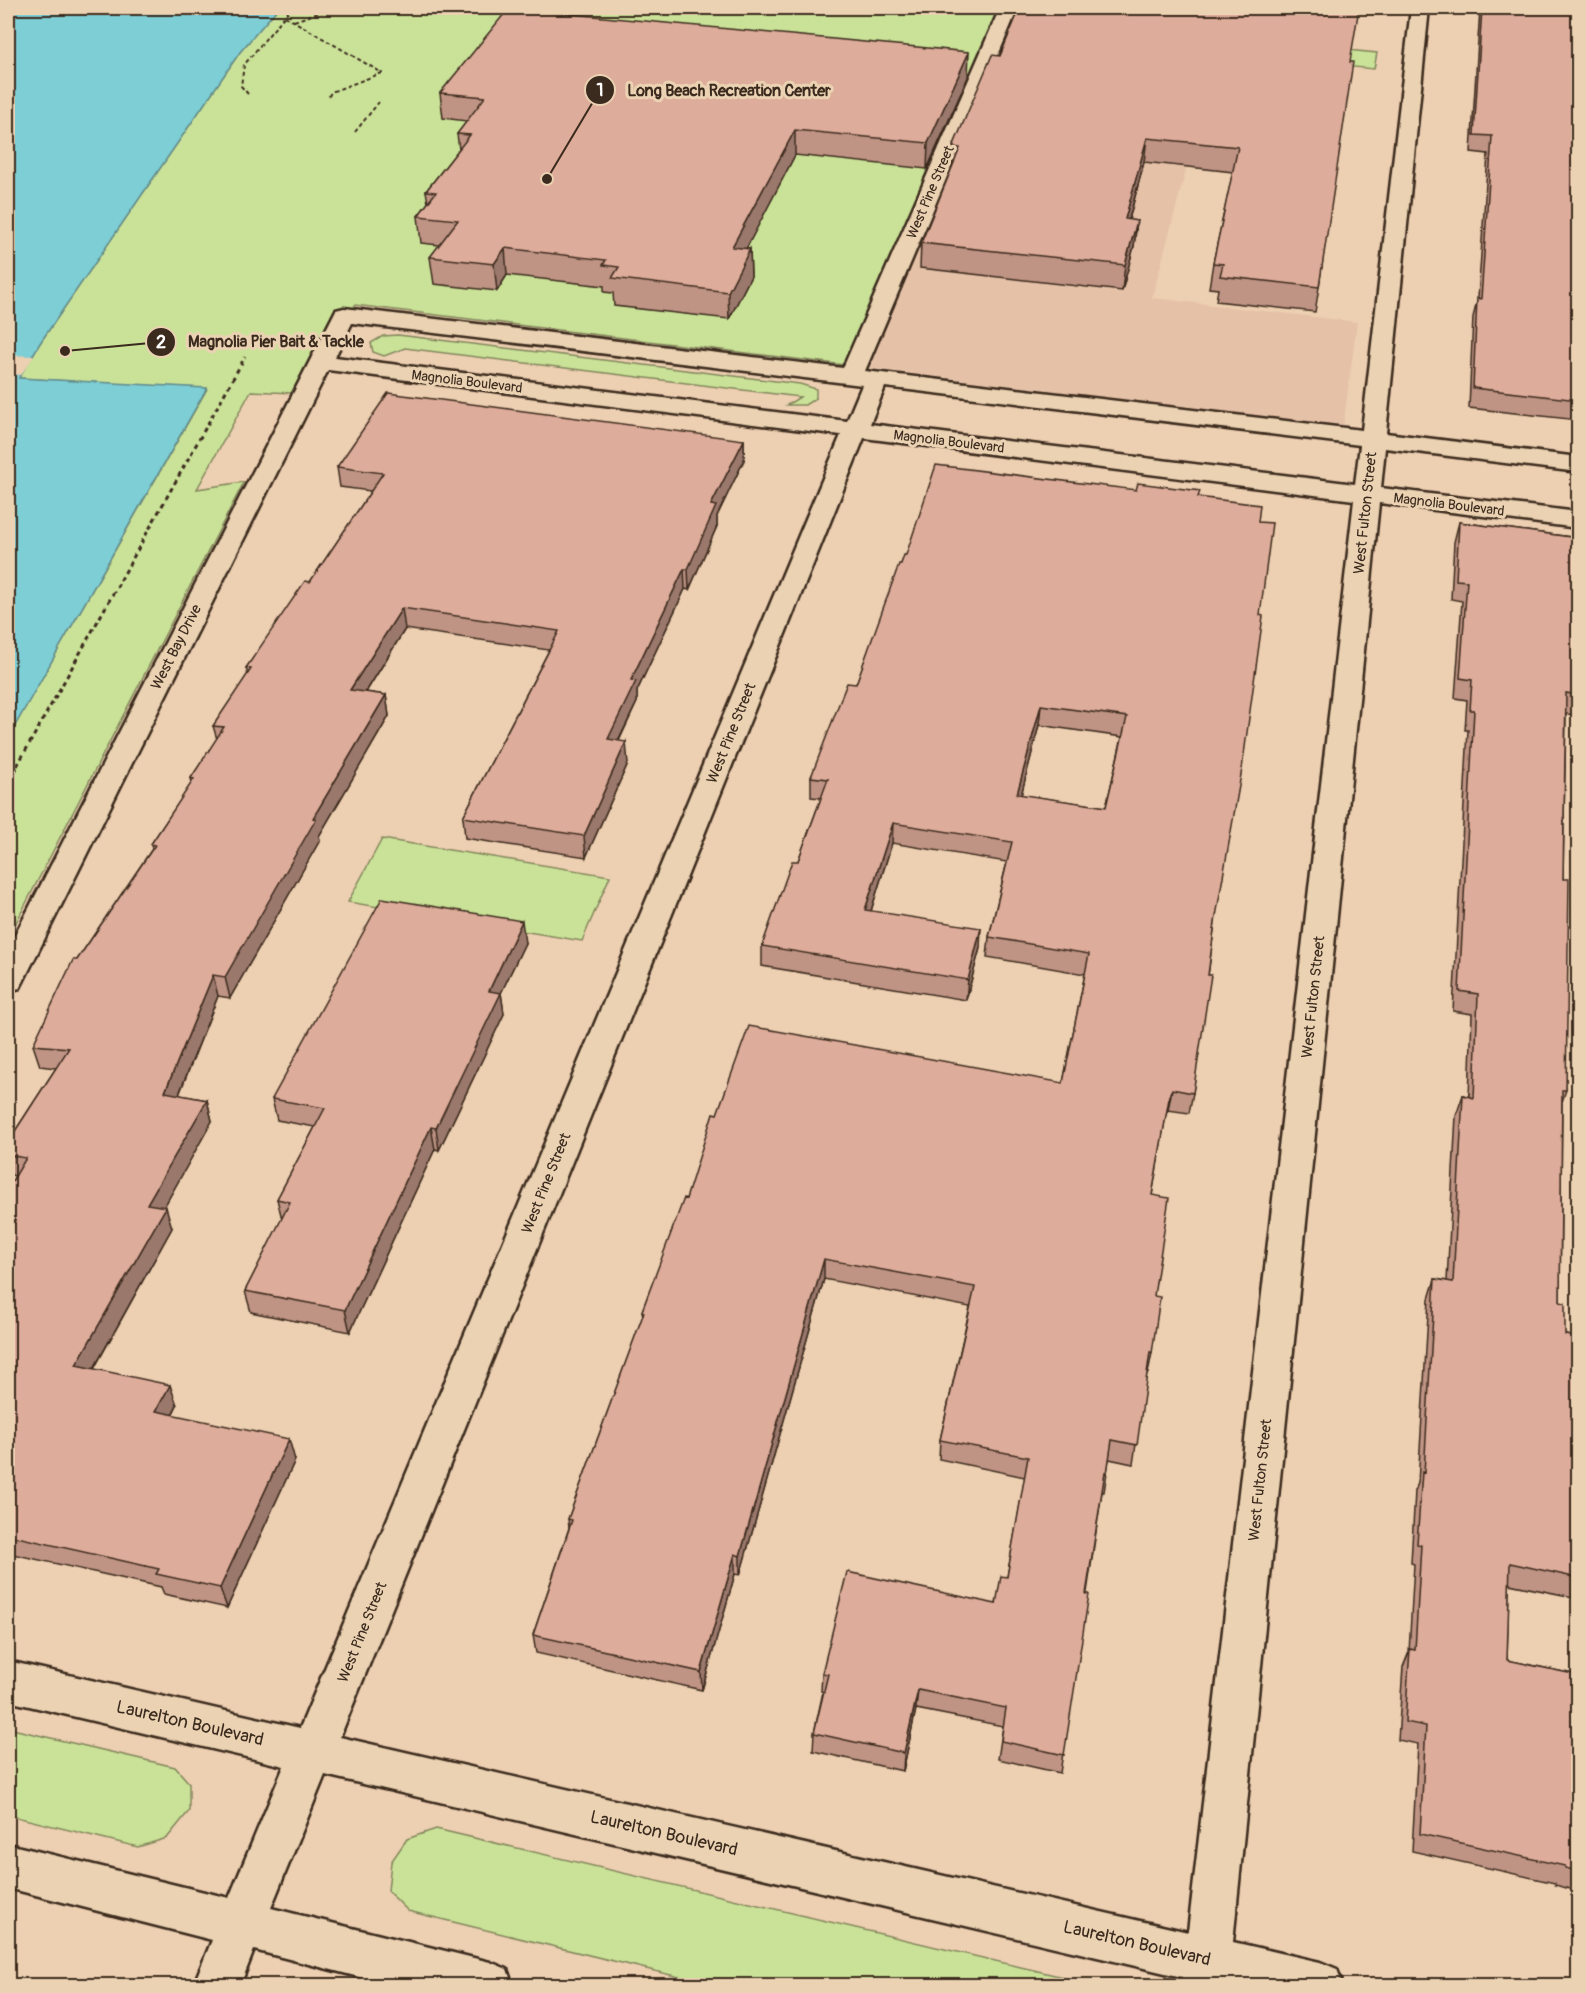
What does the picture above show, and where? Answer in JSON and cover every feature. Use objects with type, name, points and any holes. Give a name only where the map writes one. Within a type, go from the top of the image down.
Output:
[{"type":"street","name":"West Pine Street","points":[[851,376],[1009,8]]},
{"type":"street","name":"West Fulton Street","points":[[1206,1973],[1420,8]]},
{"type":"street","name":"West Bay Drive","points":[[8,980],[344,315],[851,376]]},
{"type":"street","name":"Magnolia Boulevard","points":[[320,362],[1578,520]]},
{"type":"street","points":[[851,376],[1578,464]]},
{"type":"street","name":"West Pine Street","points":[[216,1986],[876,379]]},
{"type":"street","name":"Laurelton Boulevard","points":[[8,1681],[313,1751],[1206,1973],[1320,1986]]},
{"type":"street","points":[[8,1866],[490,1986]]},
{"type":"path","points":[[248,94],[242,87],[244,65],[291,8]]},
{"type":"path","points":[[294,21],[333,8]]},
{"type":"path","points":[[285,16],[382,73],[331,92],[328,98]]},
{"type":"path","points":[[355,132],[379,102]]},
{"type":"path","points":[[8,782],[245,357]]},
{"type":"shaded area","points":[[1013,8],[1229,8],[1152,298],[1357,322],[1343,427],[861,367]]},
{"type":"green space","points":[[278,8],[1013,8],[861,367],[355,305],[313,394],[251,391],[197,489],[244,482],[8,938],[8,738],[207,389],[18,378],[240,52]]},
{"type":"green space","points":[[1225,38],[1377,53],[1374,69],[1220,54]]},
{"type":"green space","points":[[398,335],[800,384],[816,389],[816,398],[805,405],[787,405],[800,397],[405,348],[384,356],[373,352],[371,343],[383,336]]},
{"type":"green space","points":[[382,839],[610,876],[582,941],[348,902]]},
{"type":"green space","points":[[8,1728],[175,1767],[189,1783],[189,1811],[167,1838],[138,1847],[8,1815]]},
{"type":"green space","points":[[436,1829],[1063,1977],[1073,1985],[712,1985],[408,1911],[388,1891],[391,1862],[407,1839]]},
{"type":"water","points":[[8,8],[278,8],[240,52],[40,343],[19,378],[207,388],[8,738]]},
{"type":"pier","points":[[8,355],[34,356],[21,375],[8,374]]},
{"type":"building","points":[[509,8],[969,52],[928,143],[795,130],[732,247],[750,249],[728,292],[612,278],[619,267],[603,265],[606,260],[505,248],[494,264],[430,257],[458,220],[418,216],[436,192],[426,191],[470,135],[457,134],[485,97],[440,93]]},
{"type":"building","points":[[1020,8],[1359,8],[1319,287],[1220,276],[1223,264],[1213,263],[1238,147],[1147,138],[1125,219],[1137,221],[1125,265],[921,243],[960,148],[953,147],[992,55],[1000,56]]},
{"type":"building","points":[[1482,8],[1578,8],[1578,400],[1473,388],[1477,298],[1481,299],[1492,136],[1474,135]]},
{"type":"building","points":[[388,393],[744,440],[711,505],[716,506],[688,569],[684,569],[631,680],[636,681],[608,739],[626,742],[584,836],[463,817],[559,631],[402,608],[350,690],[386,695],[313,818],[316,819],[225,977],[213,975],[165,1092],[207,1100],[147,1204],[166,1207],[76,1365],[170,1385],[156,1411],[289,1439],[220,1588],[156,1574],[159,1569],[8,1535],[8,1188],[26,1158],[8,1155],[8,1142],[69,1048],[33,1045],[73,960],[77,960],[155,845],[151,844],[194,779],[191,778],[224,727],[213,726],[251,669],[246,668],[305,581],[310,582],[383,473],[337,467]]},
{"type":"building","points":[[936,465],[1136,490],[1138,483],[1200,491],[1198,497],[1260,505],[1258,522],[1272,523],[1260,615],[1263,616],[1242,769],[1215,922],[1208,975],[1211,975],[1193,1093],[1172,1089],[1170,1093],[1152,1195],[1169,1198],[1154,1296],[1160,1297],[1137,1445],[1112,1440],[1086,1594],[1089,1594],[1064,1755],[1001,1741],[1006,1708],[918,1690],[904,1753],[814,1733],[828,1674],[822,1673],[847,1572],[996,1604],[1001,1576],[1007,1577],[1028,1457],[940,1440],[975,1287],[824,1259],[740,1556],[735,1554],[701,1672],[533,1635],[572,1520],[568,1519],[644,1312],[642,1311],[684,1198],[686,1199],[713,1113],[717,1114],[749,1026],[1063,1083],[1089,954],[989,937],[1012,842],[893,823],[865,910],[981,928],[968,980],[762,946],[792,861],[798,861],[828,779],[811,777],[847,683],[856,684],[899,564],[906,555]],"holes":[[[1041,705],[1127,717],[1106,807],[1017,794]]]},
{"type":"building","points":[[1459,522],[1578,538],[1578,695],[1566,693],[1563,879],[1569,879],[1566,1090],[1562,1090],[1560,1302],[1565,1303],[1565,1335],[1578,1337],[1578,1578],[1510,1563],[1507,1660],[1578,1675],[1578,1871],[1565,1868],[1565,1866],[1420,1834],[1426,1726],[1405,1722],[1410,1649],[1415,1650],[1421,1545],[1417,1544],[1422,1472],[1424,1473],[1435,1279],[1453,1282],[1463,1095],[1474,1098],[1478,994],[1459,991],[1474,710],[1470,710],[1472,680],[1460,678],[1467,581],[1456,580]]},
{"type":"building","points":[[382,898],[522,921],[489,991],[501,993],[436,1128],[431,1127],[345,1310],[245,1291],[290,1202],[277,1199],[325,1108],[272,1099]]},
{"type":"place","name":"Long Beach Recreation Center","points":[[547,179]]},
{"type":"place","name":"Magnolia Pier Bait & Tackle","points":[[65,351]]}]
